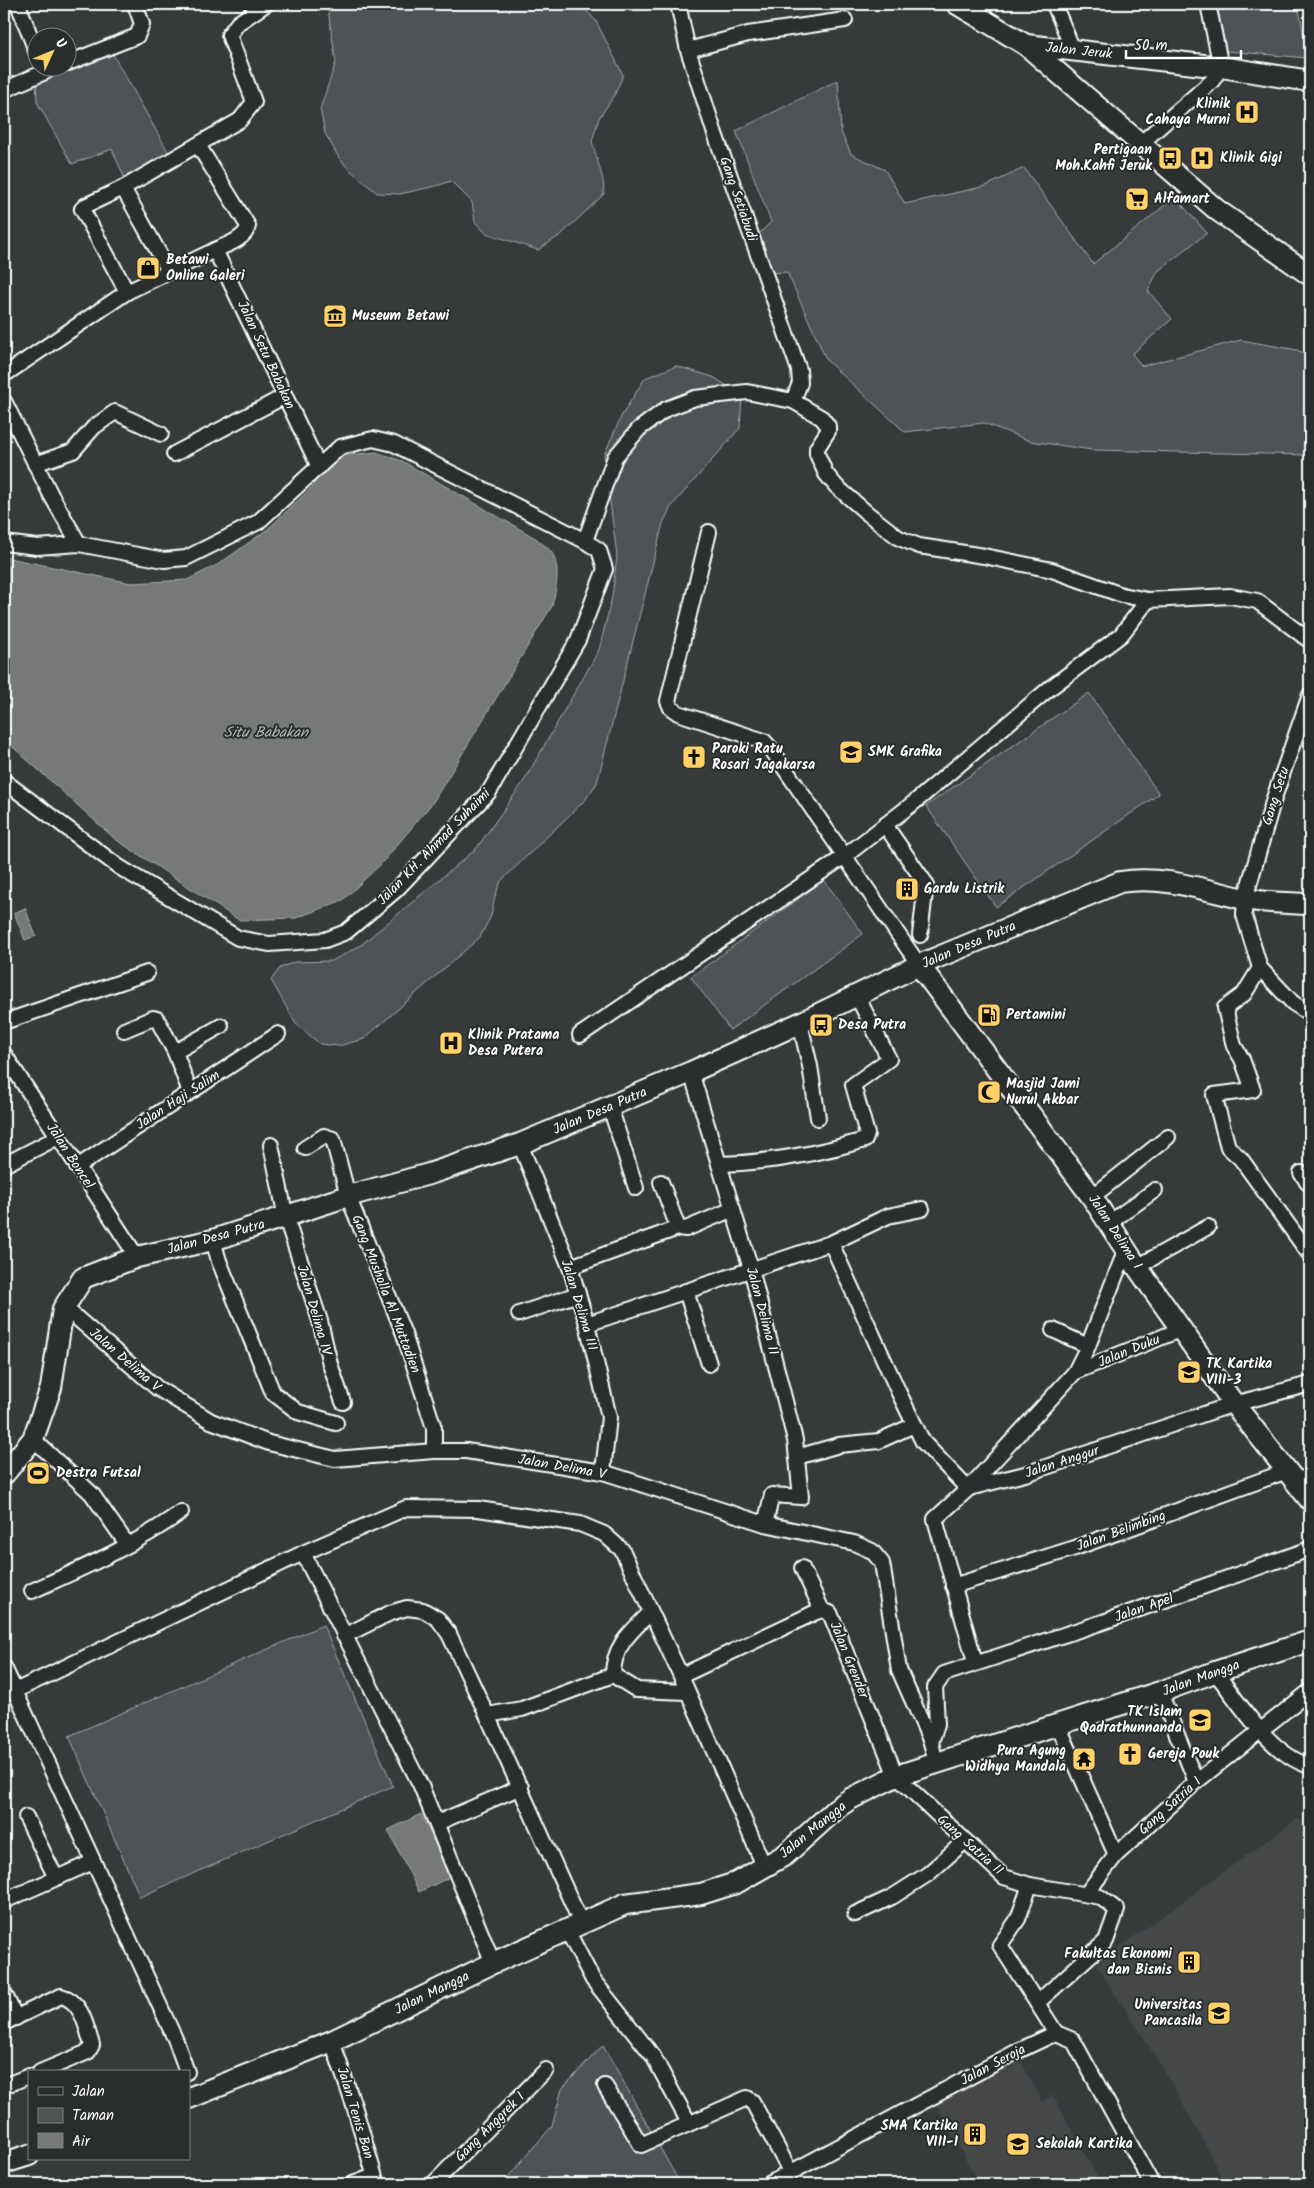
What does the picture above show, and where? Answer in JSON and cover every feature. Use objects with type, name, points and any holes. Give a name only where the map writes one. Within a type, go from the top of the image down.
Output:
[{"type":"street","points":[[78,59],[137,36],[142,24],[135,4]]},
{"type":"street","points":[[127,292],[82,211],[85,206],[123,188],[240,120],[254,102],[229,35],[238,23],[266,4]]},
{"type":"street","name":"Gang Setiabudi","points":[[678,4],[688,50],[714,131],[799,370],[800,384],[795,397]]},
{"type":"street","points":[[957,4],[1026,45],[1217,210],[1310,275]]},
{"type":"street","points":[[1054,4],[1072,50]]},
{"type":"street","points":[[1140,144],[1212,81],[1221,67],[1208,4]]},
{"type":"street","points":[[21,5],[29,28]]},
{"type":"street","points":[[688,50],[748,34],[846,20]]},
{"type":"street","name":"Jalan Jeruk","points":[[1026,45],[1221,67],[1310,81]]},
{"type":"street","points":[[4,90],[29,78]]},
{"type":"street","points":[[4,375],[127,292],[215,250],[247,232],[248,226],[198,145]]},
{"type":"street","points":[[123,188],[169,271]]},
{"type":"street","name":"Jalan Setu Babakan","points":[[215,250],[319,467]]},
{"type":"street","points":[[585,541],[615,457],[639,429],[666,409],[695,398],[747,392],[795,397],[822,418],[828,426],[828,431],[817,448],[819,461],[826,474],[836,486],[867,513],[900,538],[919,546],[984,556],[1052,570],[1122,595],[1148,600],[1230,596],[1257,601],[1310,641]]},
{"type":"street","points":[[174,454],[285,396]]},
{"type":"street","points":[[4,401],[35,464],[79,544]]},
{"type":"street","points":[[35,464],[73,451],[94,427],[115,412],[161,434]]},
{"type":"street","name":"Jalan KH. Ahmad Suhaimi","points":[[4,543],[37,547],[79,544],[164,560],[186,558],[258,522],[340,447],[373,439],[394,444],[585,541],[599,550],[605,570],[578,640],[489,792],[396,890],[346,932],[325,940],[269,944],[238,938],[119,867],[4,781]]},
{"type":"street","points":[[709,532],[668,701],[671,708],[678,713],[764,742],[772,750],[919,965]]},
{"type":"street","points":[[580,1035],[845,856],[1050,688],[1121,635],[1148,600]]},
{"type":"street","name":"Gang Setu","points":[[1260,968],[1244,915],[1251,900],[1275,795],[1310,695]]},
{"type":"street","points":[[885,825],[926,884],[920,935]]},
{"type":"street","name":"Jalan Desa Putra","points":[[4,1474],[33,1439],[51,1388],[63,1309],[83,1278],[137,1257],[213,1240],[286,1218],[348,1196],[429,1174],[520,1144],[691,1072],[800,1023],[919,965],[1120,882],[1141,879],[1196,886],[1251,900],[1310,904]]},
{"type":"street","name":"Jalan Delima I","points":[[919,965],[1092,1196],[1137,1267],[1234,1404],[1297,1476],[1310,1500]]},
{"type":"street","points":[[1310,1014],[1293,1003],[1260,968],[1244,994],[1225,1008],[1234,1046],[1242,1060],[1253,1090],[1214,1096],[1228,1147],[1241,1159],[1310,1255]]},
{"type":"street","points":[[4,1022],[147,973]]},
{"type":"street","points":[[719,1164],[747,1164],[818,1154],[865,1140],[867,1134],[853,1085],[888,1059],[857,996]]},
{"type":"street","points":[[124,1030],[153,1018],[157,1019],[176,1052],[190,1092]]},
{"type":"street","points":[[800,1023],[810,1066],[818,1118]]},
{"type":"street","points":[[176,1052],[221,1026]]},
{"type":"street","name":"Jalan Haji Salim","points":[[77,1167],[278,1034]]},
{"type":"street","name":"Jalan Boncel","points":[[4,1054],[8,1071],[58,1137],[137,1257]]},
{"type":"street","name":"Jalan Delima II","points":[[691,1072],[751,1269],[795,1440],[801,1497],[772,1495],[765,1524]]},
{"type":"street","points":[[610,1107],[636,1188]]},
{"type":"street","name":"Gang Musholla Al Muttadien","points":[[304,1148],[324,1136],[333,1139],[348,1196],[404,1334],[434,1428],[434,1451]]},
{"type":"street","points":[[4,1165],[58,1137]]},
{"type":"street","points":[[1092,1196],[1168,1137]]},
{"type":"street","name":"Jalan Delima III","points":[[520,1144],[570,1267],[587,1324],[609,1417],[603,1472]]},
{"type":"street","name":"Jalan Delima IV","points":[[271,1145],[286,1218],[320,1321],[330,1364],[343,1402]]},
{"type":"street","points":[[1302,1172],[1310,1185]]},
{"type":"street","points":[[661,1182],[678,1228]]},
{"type":"street","points":[[1109,1223],[1155,1190]]},
{"type":"street","points":[[570,1267],[678,1228],[686,1228],[733,1209]]},
{"type":"street","points":[[587,1324],[831,1243],[888,1216],[922,1209]]},
{"type":"street","points":[[1137,1267],[1208,1227]]},
{"type":"street","points":[[213,1240],[219,1261],[273,1393],[298,1412],[336,1423]]},
{"type":"street","points":[[831,1243],[914,1425],[924,1442],[968,1489]]},
{"type":"street","points":[[975,1662],[935,1520],[968,1489],[1076,1372],[1126,1249]]},
{"type":"street","points":[[686,1291],[708,1364]]},
{"type":"street","points":[[519,1314],[578,1294]]},
{"type":"street","name":"Jalan Delima V","points":[[63,1309],[71,1313],[157,1388],[211,1420],[269,1443],[335,1459],[434,1451],[466,1451],[603,1472],[765,1524],[854,1543],[872,1552],[882,1563],[899,1670],[931,1742],[936,1763]]},
{"type":"street","name":"Jalan Duku","points":[[1076,1372],[1182,1329]]},
{"type":"street","points":[[1053,1330],[1088,1346]]},
{"type":"street","name":"Jalan Anggur","points":[[968,1489],[1025,1474],[1234,1404],[1310,1384]]},
{"type":"street","points":[[797,1457],[839,1445],[879,1441],[914,1425]]},
{"type":"street","points":[[33,1439],[92,1494],[128,1544]]},
{"type":"street","name":"Jalan Belimbing","points":[[953,1586],[1297,1476]]},
{"type":"street","points":[[15,1691],[304,1553],[406,1508],[478,1509],[580,1524],[604,1534],[622,1550],[764,1866]]},
{"type":"street","points":[[32,1591],[75,1572],[159,1528],[181,1512]]},
{"type":"street","name":"Jalan Apel","points":[[931,1742],[937,1724],[935,1687],[944,1674],[975,1662],[1100,1623],[1310,1549]]},
{"type":"street","points":[[304,1553],[421,1786],[438,1823],[493,1963]]},
{"type":"street","points":[[802,1568],[822,1610]]},
{"type":"street","points":[[344,1636],[390,1613],[407,1608],[423,1610],[438,1619],[449,1634],[521,1787],[593,1980],[654,2056],[689,2124]]},
{"type":"street","name":"Jalan Grender","points":[[680,1676],[822,1610],[830,1613],[896,1776]]},
{"type":"street","points":[[650,1613],[621,1642],[613,1668],[614,1675],[637,1690],[687,1692]]},
{"type":"street","name":"Jalan Mangga","points":[[193,2097],[332,2042],[493,1963],[625,1904],[701,1894],[736,1883],[786,1855],[837,1808],[896,1776],[1160,1692],[1310,1641]]},
{"type":"street","points":[[4,1667],[176,2041],[186,2070]]},
{"type":"street","points":[[1215,1672],[1260,1729],[1283,1753],[1300,1763],[1310,1766]]},
{"type":"street","points":[[487,1715],[522,1709],[614,1675]]},
{"type":"street","name":"Gang Satria I","points":[[1086,1894],[1116,1855],[1196,1782],[1310,1691]]},
{"type":"street","points":[[1160,1692],[1196,1782]]},
{"type":"street","points":[[1058,1725],[1116,1855]]},
{"type":"street","name":"Gang Satria II","points":[[896,1776],[1004,1877],[1030,1885],[1100,1897],[1117,1910],[1106,1941],[1038,2003]]},
{"type":"street","points":[[438,1823],[521,1787]]},
{"type":"street","points":[[26,1817],[56,1878]]},
{"type":"street","points":[[855,1914],[892,1897],[928,1874],[965,1841]]},
{"type":"street","points":[[4,1901],[93,1862]]},
{"type":"street","points":[[1030,1885],[1018,1919],[1000,1945],[1056,2033],[1073,2040],[1152,2184]]},
{"type":"street","points":[[4,1993],[10,2021],[61,1996],[71,1998],[82,2014],[92,2045],[88,2052],[45,2070]]},
{"type":"street","name":"Jalan Seroja","points":[[769,2184],[1018,2050],[1056,2033]]},
{"type":"street","name":"Jalan Tenis Ban","points":[[332,2042],[355,2109],[376,2180]]},
{"type":"street","name":"Gang Anggrek I","points":[[433,2184],[546,2070]]},
{"type":"street","points":[[4,2086],[28,2076]]},
{"type":"street","points":[[190,2080],[193,2097]]},
{"type":"street","points":[[605,2086],[641,2146],[747,2098],[752,2101],[791,2173]]},
{"type":"street","points":[[4,2164],[28,2155]]},
{"type":"street","points":[[353,2184],[376,2180]]},
{"type":"shaded area","name":"Universitas Pancasila","points":[[1298,1818],[1310,1826],[1310,2184],[1225,2184],[1159,2062],[1096,1964]]},
{"type":"shaded area","name":"Sekolah Kartika","points":[[1019,2058],[1042,2101],[1053,2095],[1101,2184],[979,2184],[935,2103]]},
{"type":"green space","points":[[327,4],[580,4],[596,21],[623,75],[614,96],[599,118],[592,141],[603,180],[604,194],[562,234],[538,250],[486,233],[475,222],[472,202],[451,181],[400,194],[377,193],[339,158],[325,133],[320,109],[336,62]]},
{"type":"green space","points":[[1217,4],[1298,4],[1308,58],[1226,51]]},
{"type":"green space","points":[[111,51],[170,155],[125,179],[112,149],[72,164],[37,102],[36,83],[48,78],[78,78],[78,65]]},
{"type":"green space","points":[[838,80],[841,132],[851,154],[885,170],[905,204],[986,186],[1024,168],[1093,264],[1175,197],[1207,233],[1158,271],[1148,291],[1172,319],[1132,354],[1142,366],[1241,340],[1297,350],[1310,356],[1310,455],[1092,450],[1030,441],[984,423],[905,432],[827,361],[787,272],[771,273],[758,235],[771,222],[736,131]]},
{"type":"green space","points":[[676,366],[713,377],[742,395],[740,428],[671,507],[663,523],[597,783],[585,800],[501,881],[495,896],[491,916],[480,937],[364,1039],[338,1046],[320,1044],[296,1024],[271,980],[280,968],[295,962],[332,961],[361,945],[476,849],[524,781],[599,650],[612,597],[617,556],[604,455],[622,415],[645,378]]},
{"type":"green space","points":[[1089,693],[1159,794],[996,907],[926,806]]},
{"type":"green space","points":[[824,880],[863,934],[730,1030],[691,977]]},
{"type":"green space","points":[[323,1625],[393,1786],[140,1897],[69,1736]]},
{"type":"green space","points":[[603,2045],[678,2180],[670,2184],[502,2184],[552,2126],[562,2089]]},
{"type":"water","name":"Situ Babakan","points":[[376,452],[402,461],[537,539],[547,547],[555,559],[557,572],[552,606],[433,802],[383,862],[343,900],[296,918],[239,920],[115,839],[4,739],[4,557],[131,583],[187,580],[219,564],[268,529],[313,486],[321,466],[331,457]]},
{"type":"water","points":[[25,908],[36,936],[25,940],[14,913]]},
{"type":"water","points":[[421,1814],[452,1876],[419,1892],[388,1830]]},
{"type":"place","name":"Klinik Cahaya Murni","points":[[1247,112]]},
{"type":"place","name":"Pertigaan Moh.Kahfi Jeruk","points":[[1170,158]]},
{"type":"place","name":"Klinik Gigi","points":[[1202,158]]},
{"type":"place","name":"Alfamart","points":[[1137,199]]},
{"type":"place","name":"Betawi Online Galeri","points":[[148,268]]},
{"type":"place","name":"Museum Betawi","points":[[335,316]]},
{"type":"place","name":"SMK Grafika","points":[[851,752]]},
{"type":"place","name":"Paroki Ratu Rosari Jagakarsa","points":[[694,757]]},
{"type":"place","name":"Gardu Listrik","points":[[907,889]]},
{"type":"place","name":"Pertamini","points":[[989,1015]]},
{"type":"place","name":"Desa Putra","points":[[821,1025]]},
{"type":"place","name":"Klinik Pratama Desa Putera","points":[[451,1043]]},
{"type":"place","name":"Masjid Jami Nurul Akbar","points":[[989,1092]]},
{"type":"place","name":"TK Kartika VIII-3","points":[[1189,1372]]},
{"type":"place","name":"Destra Futsal","points":[[38,1473]]},
{"type":"place","name":"TK Islam Qadrathunnanda","points":[[1200,1720]]},
{"type":"place","name":"Gereja Pouk","points":[[1130,1754]]},
{"type":"place","name":"Pura Agung Widhya Mandala","points":[[1084,1759]]},
{"type":"place","name":"Fakultas Ekonomi dan Bisnis","points":[[1189,1962]]},
{"type":"place","name":"Universitas Pancasila","points":[[1219,2013]]},
{"type":"place","name":"SMA Kartika VIII-1","points":[[975,2134]]},
{"type":"place","name":"Sekolah Kartika","points":[[1018,2144]]}]
